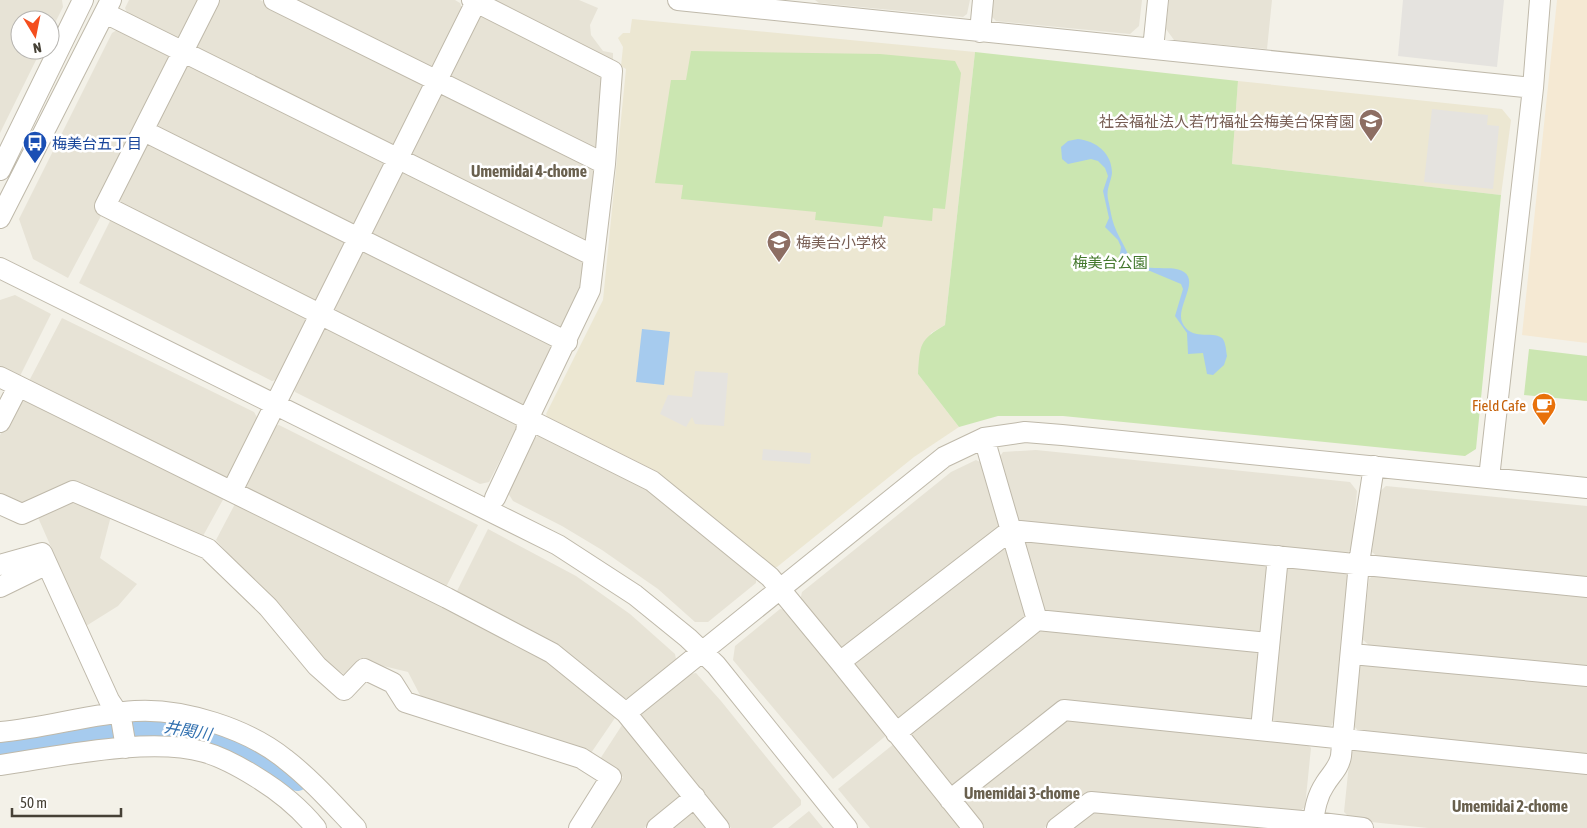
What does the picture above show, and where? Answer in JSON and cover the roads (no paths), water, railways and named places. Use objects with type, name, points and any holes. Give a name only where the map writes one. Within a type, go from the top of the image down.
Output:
[{"type":"street","points":[[0,170],[82,0]]},
{"type":"street","points":[[209,0],[105,206],[652,481],[770,577],[973,828]]},
{"type":"street","points":[[274,0],[605,164]]},
{"type":"street","points":[[678,0],[800,7],[980,32],[1533,88]]},
{"type":"street","points":[[980,32],[983,0]]},
{"type":"street","points":[[1153,49],[1158,0]]},
{"type":"street","points":[[1489,478],[1533,88],[1540,0]]},
{"type":"street","points":[[232,491],[474,1],[612,71],[605,164],[590,290],[528,419],[526,432],[495,498]]},
{"type":"street","points":[[0,218],[108,7],[183,53],[283,100],[396,159],[594,256]]},
{"type":"street","points":[[144,131],[566,342]]},
{"type":"street","points":[[0,268],[276,403],[558,545],[635,595],[688,638],[716,665],[848,828]]},
{"type":"street","points":[[0,377],[447,598],[552,653],[626,712],[719,828]]},
{"type":"street","points":[[0,422],[18,387]]},
{"type":"street","points":[[626,712],[944,457],[984,438],[1025,432],[1062,434],[1587,488]]},
{"type":"street","points":[[984,438],[1037,620]]},
{"type":"street","points":[[1313,825],[1315,802],[1340,762],[1352,654],[1359,563],[1374,466]]},
{"type":"street","points":[[0,504],[22,514],[73,491],[208,549],[268,607],[317,666],[344,690],[364,669],[393,683],[405,702],[581,758],[611,777],[579,828]]},
{"type":"street","points":[[840,662],[1011,530],[1587,587]]},
{"type":"street","points":[[0,565],[42,553],[123,728]]},
{"type":"street","points":[[1261,729],[1278,556]]},
{"type":"street","points":[[0,587],[47,564]]},
{"type":"street","points":[[896,733],[1037,620],[1268,643]]},
{"type":"street","points":[[1352,654],[1587,676]]},
{"type":"street","points":[[950,800],[1064,710],[1587,764]]},
{"type":"street","points":[[0,765],[123,728],[138,711],[195,716],[245,735],[284,758],[321,790],[356,828]]},
{"type":"street","points":[[0,732],[123,728],[169,746],[204,752],[238,766],[276,789],[303,812],[316,828]]},
{"type":"street","points":[[657,828],[695,797]]},
{"type":"street","points":[[1057,828],[1090,802],[1313,825],[1363,828]]},
{"type":"water","points":[[1078,139],[1097,145],[1109,160],[1112,173],[1108,189],[1111,215],[1117,232],[1132,260],[1138,265],[1146,267],[1178,269],[1188,276],[1188,288],[1181,316],[1182,322],[1190,332],[1217,336],[1222,338],[1225,344],[1227,356],[1224,365],[1213,375],[1207,374],[1203,353],[1188,354],[1187,333],[1175,316],[1183,289],[1181,284],[1150,271],[1121,269],[1118,266],[1121,247],[1118,240],[1105,227],[1109,218],[1103,191],[1108,176],[1105,168],[1098,161],[1091,159],[1068,164],[1062,159],[1061,147],[1068,141]]},
{"type":"water","points":[[642,329],[670,332],[664,385],[636,382]]},
{"type":"waterway","name":"井関川","points":[[0,742],[78,729],[162,723],[204,731],[237,743],[253,750],[297,778]]},
{"type":"place","name":"社会福祉法人若竹福祉会梅美台保育園","points":[[1371,142]]},
{"type":"place","name":"梅美台五丁目","points":[[35,164]]},
{"type":"place","name":"梅美台小学校","points":[[779,263]]},
{"type":"place","name":"Field Cafe","points":[[1544,426]]},
{"type":"district","name":"Umemidai 4-chome","points":[[529,171]]},
{"type":"district","name":"Umemidai 3-chome","points":[[1022,793]]},
{"type":"district","name":"Umemidai 2-chome","points":[[1510,806]]},
{"type":"park label","name":"梅美台公園","points":[[1110,262]]}]
